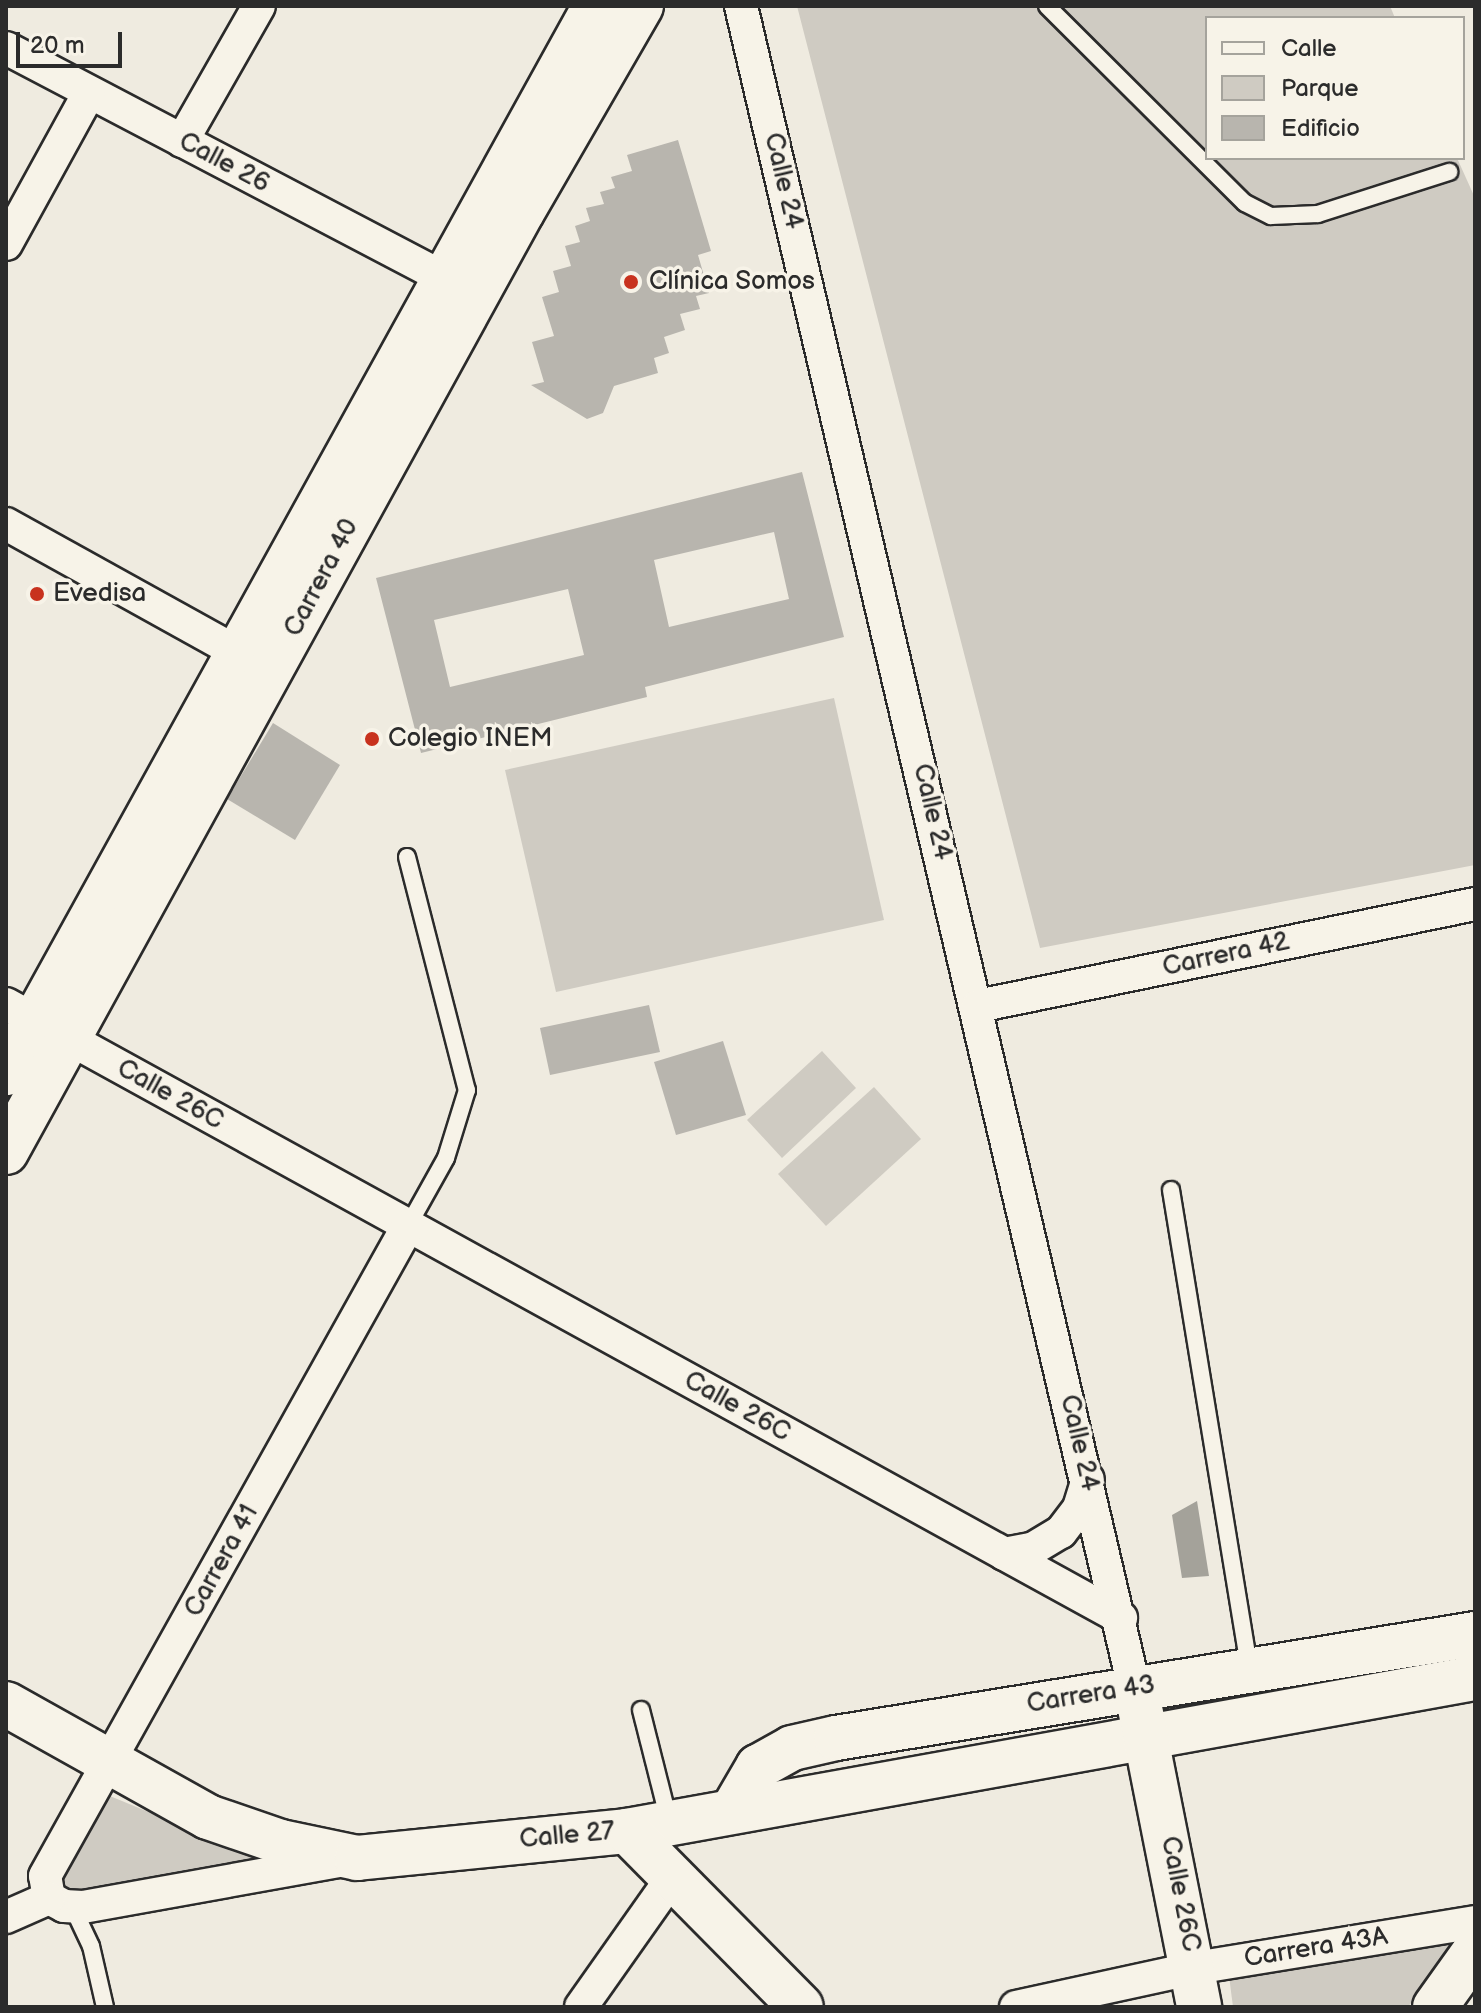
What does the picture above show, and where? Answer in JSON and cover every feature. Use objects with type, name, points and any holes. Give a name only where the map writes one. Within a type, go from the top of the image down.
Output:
[{"type":"street","points":[[182,141],[259,6]]},
{"type":"street","name":"Carrera 40","points":[[254,661],[442,277],[595,6]]},
{"type":"street","name":"Carrera 40","points":[[6,1073],[522,212],[641,6]]},
{"type":"street","name":"Calle 24","points":[[741,6],[1121,1618]]},
{"type":"street","name":"Calle 26","points":[[6,48],[442,277]]},
{"type":"street","points":[[6,244],[89,93]]},
{"type":"street","points":[[6,524],[254,661]]},
{"type":"street","name":"Carrera 42","points":[[978,1006],[1475,904]]},
{"type":"street","name":"Carrera 40","points":[[6,1152],[37,1021]]},
{"type":"street","name":"Calle 26C","points":[[37,1021],[1121,1618],[1134,1687],[1148,1737],[1197,1988]]},
{"type":"street","name":"Carrera 41","points":[[61,1903],[45,1876],[408,1226]]},
{"type":"street","points":[[1004,1554],[1034,1548],[1061,1532],[1079,1508],[1088,1479]]},
{"type":"street","name":"Carrera 43","points":[[734,1808],[758,1767],[792,1748],[1134,1687],[1475,1634]]},
{"type":"street","name":"Carrera 43","points":[[627,1831],[734,1808],[1475,1678]]},
{"type":"street","name":"Calle 27","points":[[6,1704],[208,1817],[281,1842],[357,1858]]},
{"type":"street","name":"Calle 27","points":[[6,1917],[61,1903],[357,1858],[627,1831],[789,2003]]},
{"type":"street","points":[[581,2007],[672,1878]]},
{"type":"street","name":"Carrera 43A","points":[[1016,2007],[1197,1988],[1475,1922]]},
{"type":"street","points":[[1435,2007],[1475,1951]]},
{"type":"lane","points":[[1047,6],[1245,203],[1271,216],[1318,214],[1449,172]]},
{"type":"lane","points":[[407,857],[467,1090],[446,1158],[408,1226]]},
{"type":"lane","points":[[1171,1190],[1251,1671]]},
{"type":"lane","points":[[641,1710],[669,1823]]},
{"type":"lane","points":[[61,1903],[91,1946],[105,2007]]},
{"type":"green space","points":[[797,6],[1390,6],[1394,16],[1205,16],[1205,160],[1458,160],[1475,198],[1475,865],[1040,948]]},
{"type":"green space","points":[[834,698],[884,920],[556,992],[505,770]]},
{"type":"green space","points":[[822,1051],[856,1088],[782,1158],[747,1120]]},
{"type":"green space","points":[[874,1087],[921,1139],[826,1226],[778,1174]]},
{"type":"green space","points":[[105,1794],[270,1862],[85,1898],[62,1891],[59,1876]]},
{"type":"green space","points":[[1459,1937],[1408,2007],[1233,2007],[1228,1968]]},
{"type":"shaded area","points":[[1197,1501],[1209,1576],[1182,1578],[1172,1515]]},
{"type":"building","name":"Clínica Somos","points":[[678,140],[711,251],[698,255],[709,293],[696,296],[700,309],[680,314],[685,330],[664,337],[669,353],[654,358],[658,373],[614,386],[603,413],[587,419],[531,385],[544,382],[532,342],[554,336],[542,297],[559,292],[553,271],[571,266],[565,246],[580,242],[575,226],[590,221],[586,208],[604,204],[600,192],[615,188],[611,177],[632,171],[627,155]]},
{"type":"building","points":[[802,472],[844,637],[645,687],[647,697],[421,753],[376,578]],"holes":[[[774,532],[789,599],[669,627],[654,560]],[[568,589],[584,655],[450,687],[434,620]]]},
{"type":"building","points":[[273,723],[340,765],[295,840],[227,799]]},
{"type":"building","points":[[649,1005],[660,1052],[550,1075],[540,1028]]},
{"type":"building","points":[[723,1041],[746,1115],[676,1135],[654,1062]]},
{"type":"place","name":"Clínica Somos","points":[[631,282]]},
{"type":"place","name":"Evedisa","points":[[37,594]]},
{"type":"place","name":"Colegio INEM","points":[[372,739]]}]
